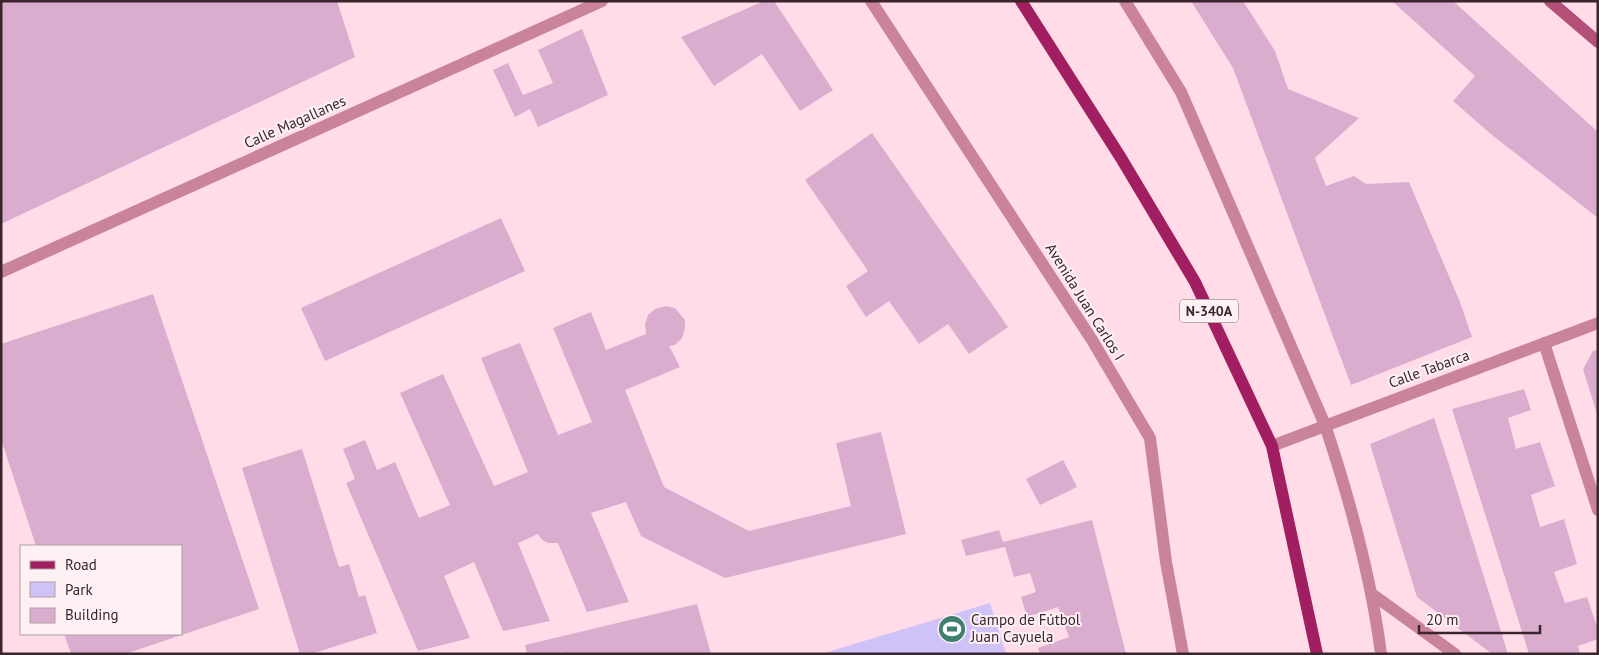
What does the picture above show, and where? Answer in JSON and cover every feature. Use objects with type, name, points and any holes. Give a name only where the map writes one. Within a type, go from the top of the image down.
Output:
[{"type":"main road","name":"N-340A","points":[[1021,1],[1121,158],[1195,282],[1272,446],[1317,654]]},
{"type":"street","name":"Calle Magallanes","points":[[1,272],[602,1]]},
{"type":"street","name":"Avenida Juan Carlos I","points":[[871,1],[1092,340],[1150,438],[1166,562],[1183,654]]},
{"type":"street","points":[[1125,1],[1181,92],[1325,425],[1343,478],[1360,539],[1372,594],[1381,654]]},
{"type":"street","points":[[1550,1],[1598,42]]},
{"type":"street","name":"Calle Tabarca","points":[[1272,446],[1598,323]]},
{"type":"street","points":[[1544,343],[1598,510]]},
{"type":"street","points":[[1372,594],[1455,654]]},
{"type":"green space","name":"Campo de Fútbol Juan Cayuela","points":[[990,603],[1006,654],[821,654]]},
{"type":"building","points":[[1,1],[337,1],[355,57],[1,224]]},
{"type":"building","points":[[764,1],[774,1],[833,90],[800,111],[762,54],[714,86],[681,37]]},
{"type":"building","points":[[1191,1],[1243,1],[1275,51],[1288,89],[1359,118],[1315,158],[1326,186],[1354,176],[1366,184],[1409,182],[1460,302],[1472,337],[1351,385],[1233,68]]},
{"type":"building","points":[[1392,1],[1453,1],[1598,132],[1598,218],[1492,135],[1453,101],[1475,76]]},
{"type":"building","points":[[582,29],[608,95],[538,127],[530,109],[515,117],[493,70],[508,63],[523,95],[553,83],[538,50]]},
{"type":"building","points":[[872,133],[1008,327],[969,354],[948,324],[919,344],[889,301],[866,317],[846,286],[868,271],[805,180]]},
{"type":"building","points":[[501,218],[525,271],[325,361],[301,308]]},
{"type":"building","points":[[153,294],[259,609],[182,635],[182,545],[36,545],[1,439],[1,344]]},
{"type":"building","points":[[666,306],[675,308],[685,320],[682,338],[675,345],[669,346],[680,367],[625,390],[664,487],[749,531],[851,506],[836,443],[881,432],[906,534],[725,578],[641,536],[626,502],[591,513],[629,602],[587,612],[558,543],[548,543],[542,540],[538,534],[518,543],[550,621],[503,631],[474,562],[444,576],[470,638],[418,651],[346,483],[355,479],[343,449],[365,440],[377,470],[395,462],[419,518],[450,505],[400,393],[443,374],[494,486],[528,472],[481,358],[520,343],[558,435],[592,422],[553,328],[591,312],[606,350],[646,334],[645,324],[648,315],[655,309]]},
{"type":"building","points":[[1598,350],[1597,414],[1583,369],[1593,351]]},
{"type":"building","points":[[1524,389],[1531,410],[1508,418],[1516,449],[1540,442],[1555,486],[1531,495],[1540,527],[1564,519],[1577,564],[1554,572],[1565,603],[1587,597],[1598,630],[1598,639],[1578,646],[1580,654],[1529,654],[1452,409]]},
{"type":"building","points":[[1434,418],[1508,654],[1492,654],[1417,597],[1370,444]]},
{"type":"building","points":[[302,449],[339,567],[349,564],[359,597],[365,595],[377,633],[311,654],[300,654],[242,468]]},
{"type":"building","points":[[1063,460],[1077,487],[1040,505],[1026,479]]},
{"type":"building","points":[[1092,520],[1126,654],[1040,654],[1038,648],[1069,637],[1058,607],[1027,617],[1021,597],[1036,592],[1030,573],[1014,577],[1005,547],[966,556],[961,540],[999,530],[1003,542]]},
{"type":"building","points":[[697,604],[711,654],[563,654],[562,652],[555,654],[527,654],[525,645]]},
{"type":"building","points":[[64,635],[182,635],[125,654],[71,654]]},
{"type":"place","name":"Campo de Fútbol Juan Cayuela","points":[[952,629]]}]
